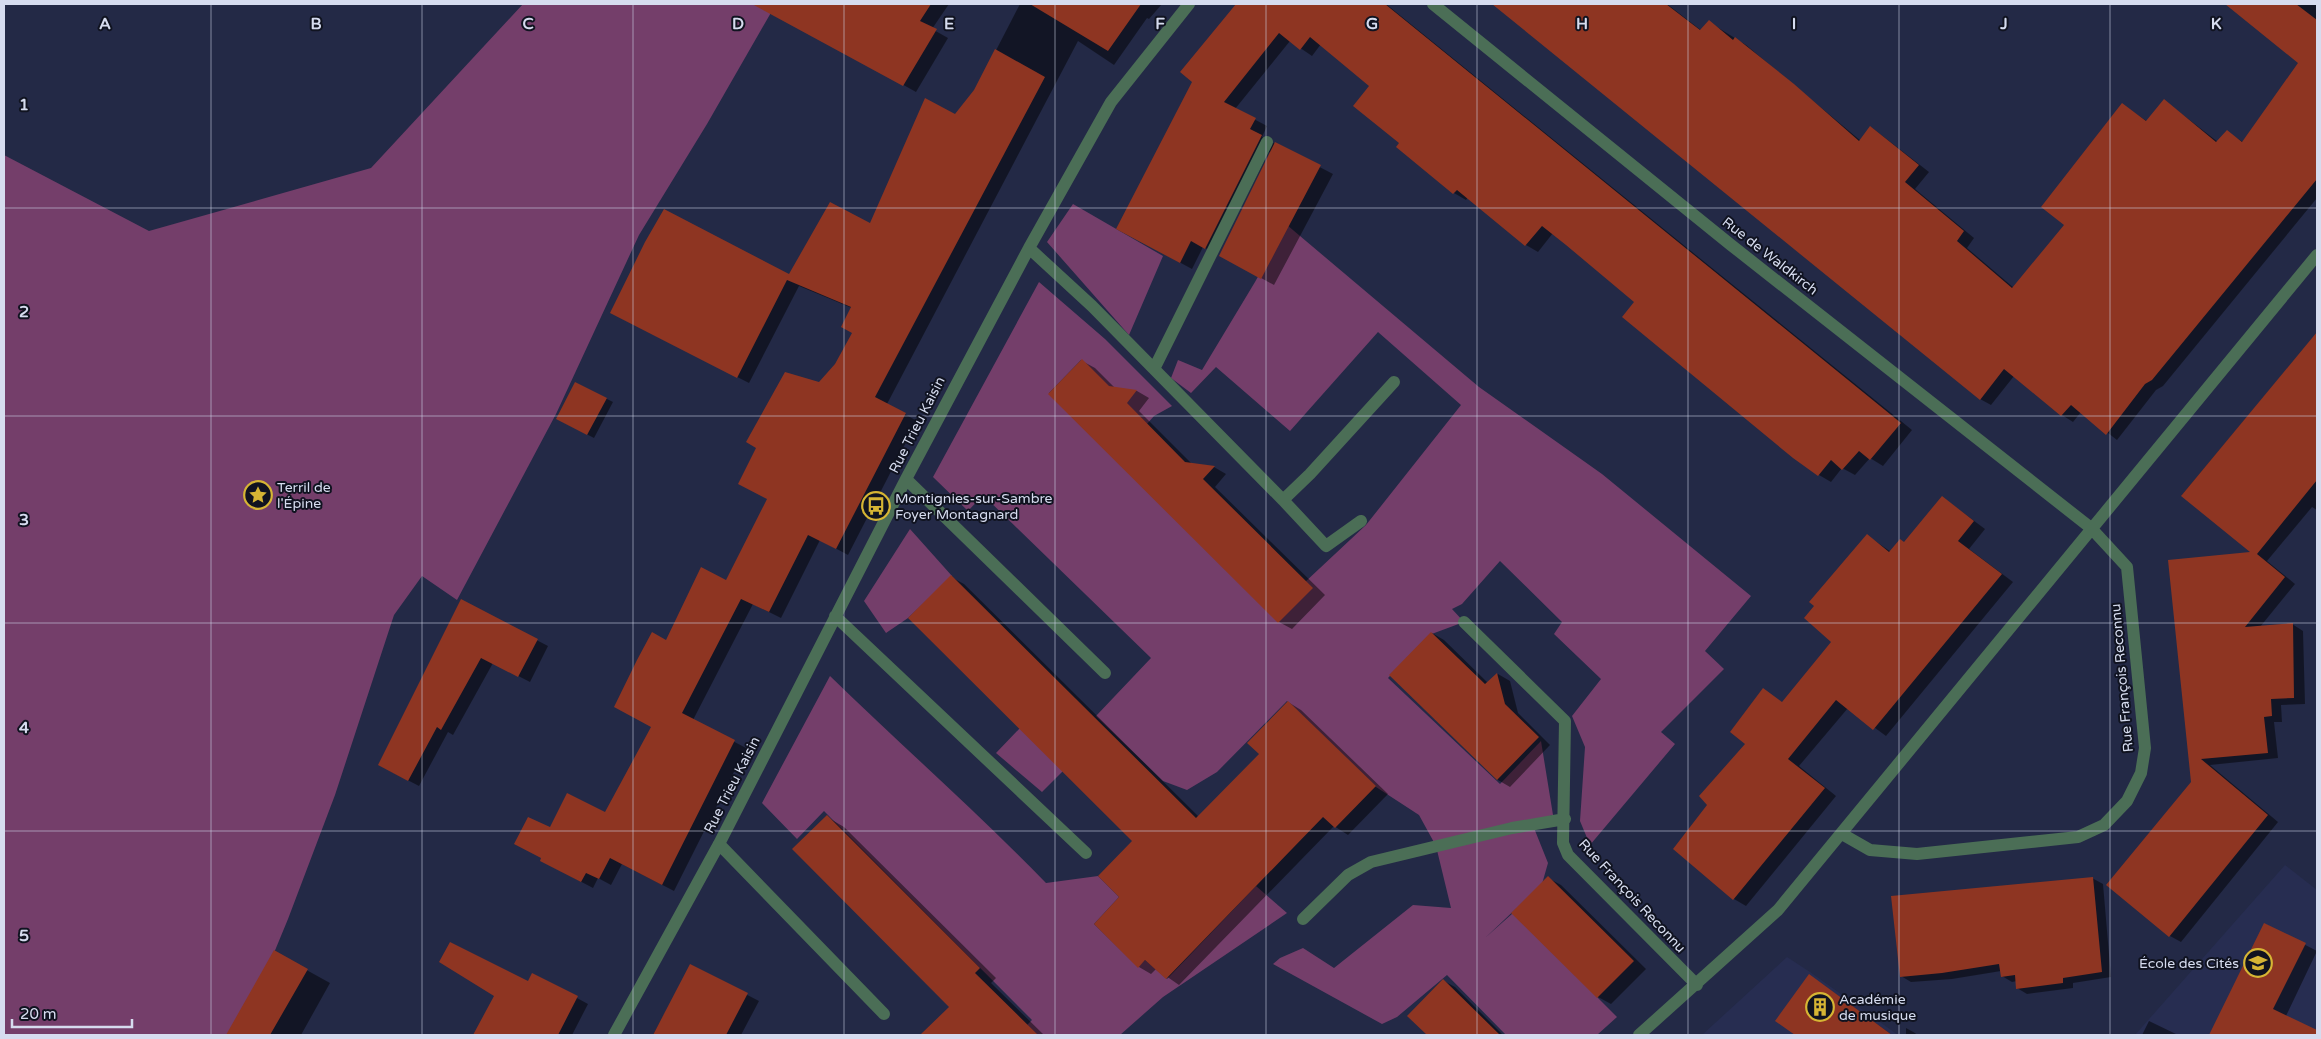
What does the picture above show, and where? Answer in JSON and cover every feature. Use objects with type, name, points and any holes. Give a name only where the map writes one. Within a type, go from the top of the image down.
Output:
[{"type":"street","name":"Rue Trieu Kaisin","points":[[614,1035],[719,844],[906,479],[1029,248],[1112,102],[1189,4]]},
{"type":"street","name":"Rue de Waldkirch","points":[[1433,4],[1731,245],[2091,528]]},
{"type":"street","points":[[1154,369],[1267,142]]},
{"type":"street","points":[[1029,248],[1092,306],[1326,546],[1361,521]]},
{"type":"street","points":[[1639,1035],[1697,986],[1778,910],[2317,255]]},
{"type":"street","points":[[1283,500],[1310,474],[1394,382]]},
{"type":"street","points":[[906,479],[1105,672]]},
{"type":"street","name":"Rue François Reconnu","points":[[1842,834],[1870,850],[1917,854],[2078,837],[2104,825],[2128,802],[2141,773],[2146,748],[2127,567],[2091,528]]},
{"type":"street","points":[[835,616],[1086,853]]},
{"type":"street","name":"Rue François Reconnu","points":[[1464,622],[1565,721],[1565,819],[1563,843],[1568,854],[1697,986]]},
{"type":"street","points":[[1303,919],[1348,875],[1370,862],[1532,823],[1565,819]]},
{"type":"street","points":[[719,844],[884,1014]]},
{"type":"shaded area","name":"Terril de l'Épine","points":[[523,4],[776,4],[707,124],[639,235],[556,414],[457,600],[422,576],[394,615],[335,795],[288,919],[240,1035],[4,1035],[4,155],[149,231],[371,168]]},
{"type":"shaded area","points":[[1073,204],[1163,256],[1129,335],[1047,242]]},
{"type":"shaded area","points":[[1287,225],[1479,387],[1602,474],[1751,596],[1705,651],[1724,669],[1661,732],[1675,744],[1590,845],[1580,821],[1585,747],[1572,716],[1601,679],[1554,634],[1562,622],[1500,561],[1462,604],[1452,609],[1464,622],[1429,635],[1388,678],[1500,784],[1541,741],[1553,815],[1517,826],[1532,823],[1548,863],[1542,884],[1485,938],[1513,913],[1617,1017],[1597,1035],[1506,1035],[1447,975],[1397,1017],[1382,1024],[1273,964],[1280,958],[1303,948],[1334,968],[1413,905],[1451,908],[1436,846],[1419,815],[1376,787],[1287,701],[1217,772],[1187,790],[1163,781],[1096,716],[1151,658],[983,495],[968,511],[933,477],[1039,282],[1105,339],[1172,406],[1154,416],[1146,425],[1081,360],[1049,393],[1278,622],[1304,583],[1366,525],[1461,405],[1378,332],[1290,431],[1216,367],[1191,393],[1171,378],[1178,360],[1202,370]]},
{"type":"shaded area","points":[[910,529],[952,576],[908,618],[886,633],[864,601]]},
{"type":"shaded area","points":[[830,676],[1046,883],[1098,876],[1119,897],[1094,924],[1138,967],[1145,960],[1167,979],[1256,886],[1287,913],[1163,997],[1120,1035],[1017,1035],[1032,1020],[824,811],[797,839],[762,803]]},
{"type":"shaded area","points":[[1020,728],[1063,771],[1042,792],[996,753]]},
{"type":"shaded area","name":"École des Cités","points":[[2285,865],[2317,890],[2317,1035],[2135,1035]]},
{"type":"shaded area","points":[[1787,957],[1810,972],[1898,1035],[1702,1035]]},
{"type":"building","points":[[752,4],[931,4],[920,21],[937,29],[903,86]]},
{"type":"building","points":[[1030,4],[1141,4],[1108,51]]},
{"type":"building","points":[[1236,4],[1385,4],[1901,423],[1870,460],[1859,451],[1842,470],[1831,460],[1818,476],[1793,458],[1622,317],[1634,302],[1542,226],[1525,246],[1457,190],[1453,194],[1396,147],[1399,143],[1353,106],[1369,86],[1310,37],[1300,50],[1279,33],[1224,102],[1256,118],[1250,129],[1262,135],[1205,249],[1191,241],[1180,263],[1116,229],[1192,82],[1180,72]]},
{"type":"building","points":[[1492,4],[1666,4],[1700,30],[1709,20],[1733,40],[1735,37],[1794,84],[1859,141],[1870,126],[1919,165],[1905,182],[1964,231],[1957,241],[2012,288],[2064,225],[2041,207],[2122,103],[2146,121],[2164,99],[2216,142],[2227,130],[2242,142],[2298,63],[2225,4],[2296,4],[2317,20],[2317,179],[2152,380],[2145,384],[2106,435],[2071,405],[2061,416],[2004,369],[1980,400]]},
{"type":"building","points":[[995,49],[1045,77],[875,397],[906,413],[836,549],[808,535],[769,612],[741,599],[682,713],[735,740],[662,885],[610,858],[599,879],[586,873],[581,882],[540,861],[541,858],[514,844],[528,817],[550,827],[567,793],[605,812],[651,727],[614,707],[637,660],[652,632],[666,640],[701,567],[726,580],[767,499],[738,484],[756,448],[746,442],[785,372],[819,382],[835,364],[852,333],[841,327],[851,307],[787,280],[737,378],[610,313],[645,242],[664,209],[789,274],[830,202],[870,223],[925,98],[955,114],[974,90]]},
{"type":"building","points":[[1275,142],[1321,165],[1261,279],[1219,256]]},
{"type":"building","points":[[2317,332],[2317,480],[2257,554],[2285,577],[2245,627],[2293,623],[2294,698],[2271,699],[2272,716],[2264,717],[2268,753],[2201,759],[2268,815],[2169,937],[2106,885],[2191,782],[2168,560],[2250,552],[2181,496]]},
{"type":"building","points":[[1082,359],[1109,386],[1137,390],[1127,403],[1185,462],[1215,466],[1203,479],[1313,588],[1278,623],[1048,394]]},
{"type":"building","points":[[575,382],[607,398],[587,435],[556,419]]},
{"type":"building","points":[[1942,496],[1974,521],[1958,541],[2002,574],[1873,730],[1836,700],[1788,759],[1825,788],[1733,900],[1673,849],[1707,805],[1699,796],[1745,744],[1730,732],[1763,688],[1782,702],[1831,642],[1804,618],[1814,606],[1809,602],[1867,534],[1889,552],[1900,539],[1904,542]]},
{"type":"building","points":[[951,575],[1196,818],[1259,754],[1247,743],[1288,701],[1376,786],[1335,828],[1323,817],[1166,979],[1145,960],[1138,968],[1094,924],[1119,897],[1098,876],[1132,841],[908,618]]},
{"type":"building","points":[[461,599],[538,639],[518,677],[481,658],[441,730],[437,727],[408,781],[378,765]]},
{"type":"building","points":[[1431,632],[1485,684],[1497,673],[1505,704],[1539,737],[1497,780],[1389,675]]},
{"type":"building","points":[[827,815],[980,968],[975,973],[1038,1035],[920,1035],[949,1007],[792,849]]},
{"type":"building","points":[[1548,876],[1634,961],[1597,998],[1511,913]]},
{"type":"building","points":[[2093,877],[2102,972],[2063,978],[2063,983],[2016,989],[2015,975],[2001,977],[1999,964],[1942,973],[1900,977],[1891,896]]},
{"type":"building","points":[[2264,923],[2306,943],[2273,1009],[2317,1030],[2317,1035],[2209,1035]]},
{"type":"building","points":[[450,942],[528,981],[532,973],[578,996],[558,1035],[473,1035],[494,996],[439,962]]},
{"type":"building","points":[[274,950],[308,969],[270,1035],[226,1035]]},
{"type":"building","points":[[690,964],[748,993],[726,1035],[653,1035]]},
{"type":"building","name":"Académie de musique","points":[[1809,974],[1892,1035],[1795,1035],[1775,1021]]},
{"type":"building","points":[[1443,979],[1500,1035],[1427,1035],[1407,1016]]},
{"type":"place","name":"Terril de l'Épine","points":[[258,495]]},
{"type":"place","name":"Montignies-sur-Sambre Foyer Montagnard","points":[[876,506]]},
{"type":"place","name":"École des Cités","points":[[2258,963]]},
{"type":"place","name":"Académie de musique","points":[[1820,1007]]}]
